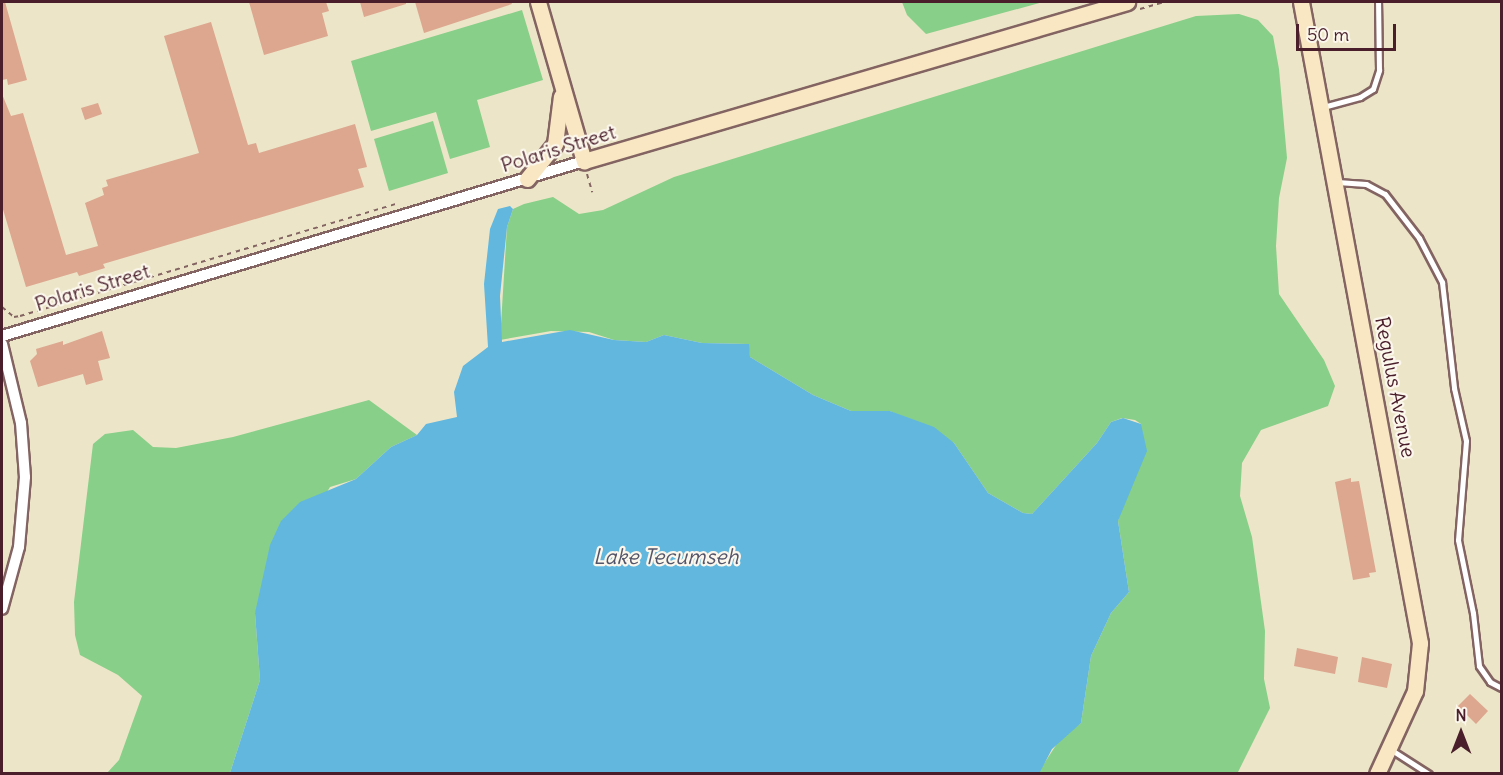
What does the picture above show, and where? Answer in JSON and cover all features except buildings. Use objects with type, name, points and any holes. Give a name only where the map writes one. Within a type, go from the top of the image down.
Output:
[{"type":"street","points":[[538,2],[584,161]]},
{"type":"street","name":"Polaris Street","points":[[2,336],[584,161],[1127,2]]},
{"type":"street","name":"Regulus Avenue","points":[[1301,2],[1420,644],[1415,691],[1377,774]]},
{"type":"street","points":[[526,179],[555,144],[560,122],[561,81]]},
{"type":"street","points":[[2,344],[21,423],[25,477],[21,536],[2,609]]},
{"type":"lane","points":[[1321,107],[1360,97],[1373,89],[1379,70],[1377,2]]},
{"type":"lane","points":[[1335,182],[1366,184],[1385,194],[1419,238],[1442,282],[1454,388],[1466,441],[1458,540],[1473,613],[1479,666],[1490,682],[1502,688]]},
{"type":"lane","points":[[1390,749],[1429,774]]},
{"type":"path","points":[[2,307],[14,317],[20,316],[400,203]]},
{"type":"green space","points":[[902,2],[1043,2],[926,34],[907,15]]},
{"type":"green space","points":[[522,10],[543,80],[477,100],[490,147],[450,159],[436,112],[371,131],[351,61]]},
{"type":"green space","points":[[1239,14],[1258,20],[1273,36],[1279,69],[1287,158],[1279,198],[1276,246],[1279,294],[1324,360],[1335,386],[1328,406],[1261,430],[1242,463],[1240,496],[1252,537],[1265,631],[1264,679],[1270,708],[1237,774],[1038,773],[1060,739],[1081,723],[1091,656],[1111,613],[1129,592],[1118,521],[1141,424],[1135,420],[1122,418],[1111,422],[1097,443],[1032,514],[1023,513],[988,493],[954,443],[890,411],[851,411],[813,395],[750,357],[748,344],[702,343],[664,335],[646,342],[614,340],[589,332],[551,331],[500,340],[507,227],[513,209],[524,204],[553,197],[579,214],[603,210],[674,177],[1196,16]]},
{"type":"green space","points":[[433,121],[448,173],[389,191],[374,139]]},
{"type":"green space","points":[[369,400],[417,435],[391,447],[356,479],[330,487],[255,613],[260,680],[230,773],[107,773],[119,760],[142,696],[118,675],[80,655],[75,635],[74,602],[93,444],[105,434],[133,430],[153,447],[176,448],[233,437]]},
{"type":"water","name":"Lake Tecumseh","points":[[510,206],[513,209],[507,227],[500,296],[502,342],[570,330],[614,340],[646,342],[664,335],[702,343],[749,344],[750,357],[813,395],[851,411],[890,411],[934,427],[954,443],[988,493],[1023,513],[1032,514],[1097,443],[1111,422],[1123,418],[1141,424],[1147,451],[1118,521],[1129,592],[1111,613],[1091,656],[1081,723],[1052,749],[1040,772],[230,773],[260,680],[255,613],[270,545],[281,521],[300,502],[356,479],[391,447],[417,435],[426,424],[457,417],[454,392],[463,366],[488,347],[484,284],[490,229],[498,209]]}]
